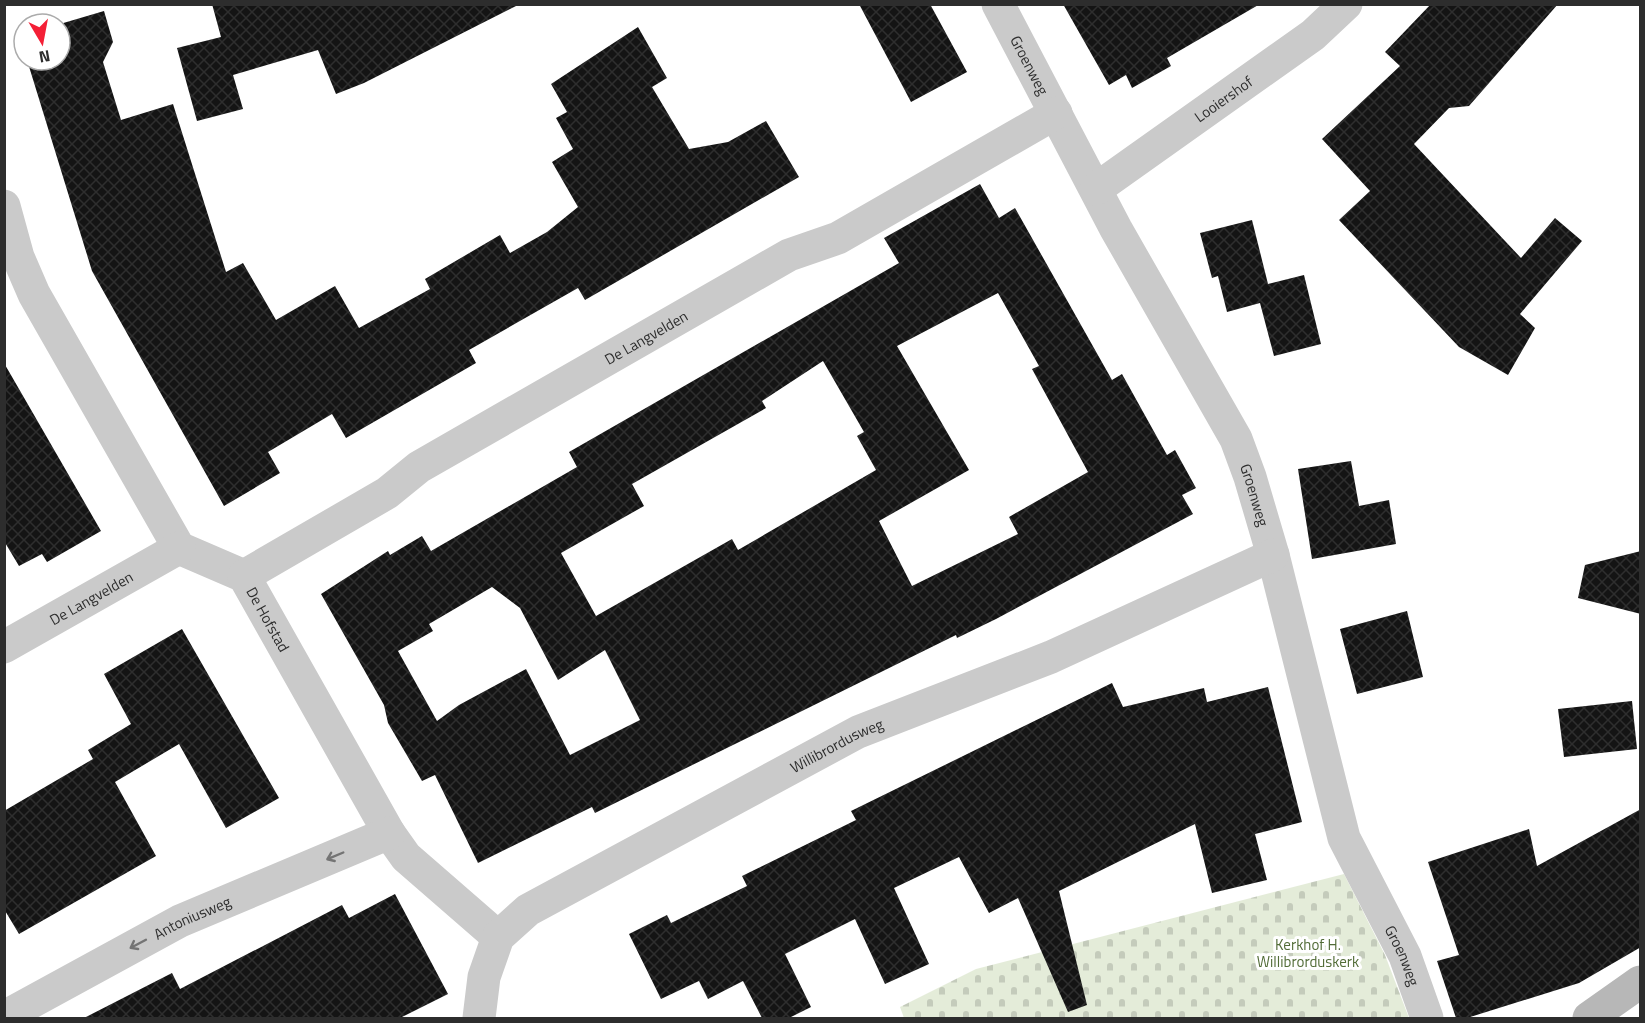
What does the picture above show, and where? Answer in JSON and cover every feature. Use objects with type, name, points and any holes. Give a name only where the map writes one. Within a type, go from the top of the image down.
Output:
[{"type":"street","name":"Groenweg","points":[[998,4],[1096,189],[1236,439],[1273,555],[1344,838],[1405,956],[1427,1018]]},
{"type":"street","name":"Looiershof","points":[[1096,189],[1313,35],[1346,4]]},
{"type":"street","name":"De Langvelden","points":[[244,576],[387,492],[419,467],[789,255],[838,238],[1056,113]]},
{"type":"street","points":[[4,206],[18,257],[34,294],[179,548]]},
{"type":"street","name":"De Langvelden","points":[[4,647],[179,548]]},
{"type":"street","name":"De Hofstad","points":[[179,548],[244,576],[389,833],[406,857],[498,937]]},
{"type":"street","name":"Willibrordusweg","points":[[479,1018],[484,977],[498,937],[528,910],[858,732],[1051,657],[1273,555]]},
{"type":"street","name":"Antoniusweg","points":[[4,1017],[180,921],[389,833]]},
{"type":"street","points":[[1589,1018],[1641,982]]},
{"type":"green space","name":"Kerkhof H. Willibrorduskerk","points":[[1344,874],[1385,955],[1409,1018],[904,1018],[900,1007],[976,969]]},
{"type":"building","points":[[212,4],[520,4],[364,83],[336,94],[318,50],[233,75],[243,109],[197,121],[177,48],[221,37]]},
{"type":"building","points":[[859,4],[930,4],[967,72],[911,102]]},
{"type":"building","points":[[1063,4],[1260,4],[1167,58],[1171,66],[1132,88],[1126,75],[1109,85]]},
{"type":"building","points":[[1431,4],[1558,4],[1469,106],[1449,108],[1414,144],[1521,258],[1555,218],[1582,241],[1520,314],[1535,328],[1508,375],[1459,347],[1339,220],[1370,191],[1322,139],[1400,66],[1385,52]]},
{"type":"building","points":[[104,11],[113,42],[103,62],[121,120],[173,104],[226,272],[243,263],[276,320],[335,286],[359,328],[430,289],[425,279],[500,235],[510,253],[547,232],[578,207],[552,162],[573,149],[556,118],[567,112],[551,84],[638,27],[667,78],[652,87],[689,149],[728,142],[766,121],[799,177],[585,300],[578,288],[469,350],[476,363],[346,438],[332,414],[268,452],[280,473],[224,506],[92,271],[31,72],[72,72],[72,20]]},
{"type":"building","points":[[980,184],[999,218],[1015,208],[1112,380],[1122,374],[1167,455],[1175,450],[1196,488],[1182,495],[1193,514],[996,619],[957,638],[956,635],[595,813],[592,807],[478,863],[435,775],[422,781],[388,723],[384,705],[321,594],[388,551],[390,555],[422,536],[431,551],[577,467],[569,452],[899,263],[884,238]],"holes":[[[998,293],[1039,366],[1032,369],[1088,472],[1009,517],[1018,534],[912,586],[879,521],[969,470],[897,346]],[[823,361],[864,432],[857,436],[876,470],[738,550],[732,539],[596,616],[561,553],[644,506],[632,484],[766,408],[762,401]],[[492,587],[520,608],[558,680],[605,650],[640,720],[570,755],[526,669],[459,705],[437,721],[398,651],[433,631],[429,624]]]},
{"type":"building","points":[[1252,220],[1268,284],[1304,275],[1321,344],[1274,356],[1260,303],[1227,312],[1218,276],[1212,278],[1200,233]]},
{"type":"building","points":[[4,363],[101,531],[47,562],[42,554],[19,566],[4,541]]},
{"type":"building","points":[[1351,461],[1359,506],[1389,500],[1396,544],[1312,559],[1298,469]]},
{"type":"building","points":[[1641,551],[1641,614],[1578,598],[1585,565]]},
{"type":"building","points":[[1407,611],[1423,677],[1357,694],[1340,629]]},
{"type":"building","points":[[182,629],[279,798],[226,828],[179,744],[115,782],[156,856],[19,934],[4,909],[4,811],[93,759],[88,750],[131,724],[104,674]]},
{"type":"building","points":[[1112,683],[1123,707],[1204,688],[1207,702],[1268,687],[1302,822],[1255,834],[1267,880],[1212,893],[1195,824],[1059,891],[1087,1005],[1068,1012],[1018,898],[989,913],[959,857],[894,888],[929,964],[885,984],[855,919],[785,954],[811,1007],[789,1018],[762,1018],[743,981],[708,999],[699,981],[661,999],[629,934],[667,915],[671,923],[747,886],[742,876],[856,820],[851,811]]},
{"type":"building","points":[[1632,701],[1637,749],[1564,757],[1558,709]]},
{"type":"building","points":[[1641,809],[1641,947],[1579,983],[1467,1018],[1456,1018],[1437,961],[1459,955],[1428,862],[1529,829],[1537,866]]},
{"type":"building","points":[[395,894],[448,994],[400,1018],[84,1018],[172,973],[180,989],[342,905],[349,918]]}]
